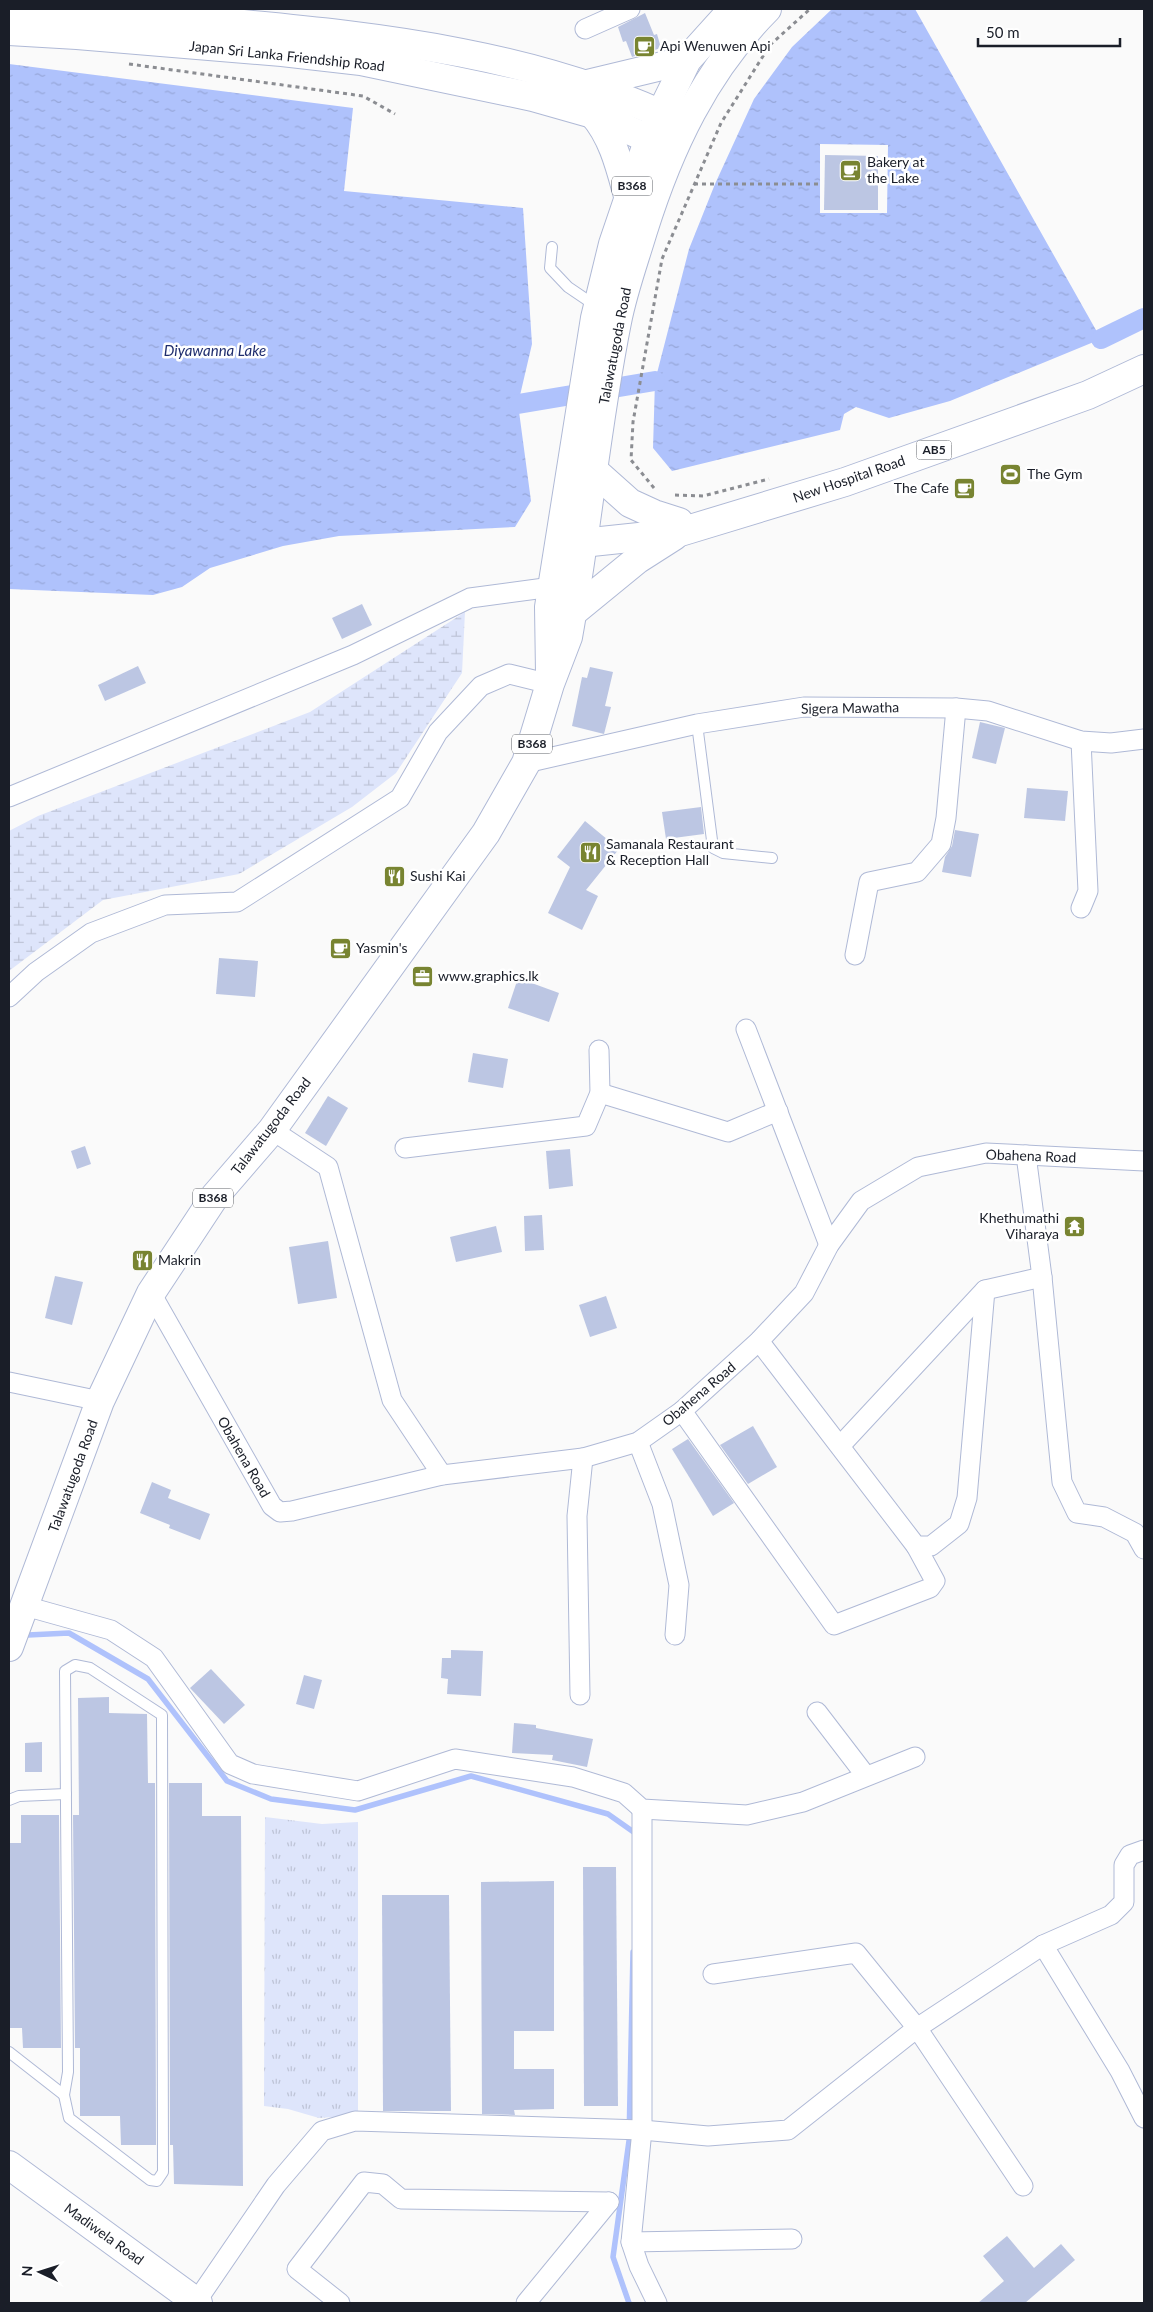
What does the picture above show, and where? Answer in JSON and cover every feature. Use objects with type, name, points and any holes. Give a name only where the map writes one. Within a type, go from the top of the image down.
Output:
[{"type":"main road","name":"Talawatugoda Road","points":[[9,1646],[100,1401],[151,1293],[215,1196],[272,1130],[486,832],[526,763],[550,684],[568,637],[572,612],[572,532],[603,315],[628,196],[661,144],[672,119],[687,60],[733,9]]},
{"type":"main road","name":"Talawatugoda Road","points":[[672,119],[709,80],[752,24],[767,9]]},
{"type":"main road","name":"Japan Sri Lanka Friendship Road","points":[[13,24],[85,11],[375,38],[479,56],[587,84],[672,119]]},
{"type":"main road","name":"Japan Sri Lanka Friendship Road","points":[[13,24],[361,62],[532,97],[593,114],[661,144]]},
{"type":"main road","points":[[587,84],[687,60]]},
{"type":"main road","points":[[593,114],[601,123],[615,151],[628,196]]},
{"type":"main road","name":"Talawatugoda Road","points":[[603,315],[648,214],[661,144]]},
{"type":"main road","name":"New Hospital Road","points":[[572,532],[678,528],[720,521],[845,482],[1088,395],[1144,369]]},
{"type":"main road","name":"Talawatugoda Road","points":[[550,684],[548,629],[552,587],[593,470],[589,420]]},
{"type":"main road","name":"AB5","points":[[593,470],[630,503],[678,528]]},
{"type":"main road","points":[[572,612],[678,528]]},
{"type":"main road","name":"Madiwela Road","points":[[9,2165],[197,2302]]},
{"type":"street","points":[[584,29],[622,10]]},
{"type":"street","points":[[9,797],[353,656],[470,598],[552,587]]},
{"type":"street","points":[[9,997],[36,972],[91,933],[165,905],[238,902],[400,798],[438,732],[481,686],[509,674],[550,684]]},
{"type":"street","name":"Sigera Mawatha","points":[[526,763],[697,724],[804,707],[956,708],[988,711],[1081,741],[1111,743],[1144,739]]},
{"type":"street","points":[[855,955],[870,882],[917,872],[941,844],[946,818],[956,708]]},
{"type":"street","points":[[1080,908],[1088,891],[1081,741]]},
{"type":"street","points":[[746,1029],[829,1245]]},
{"type":"street","points":[[405,1148],[586,1126],[600,1093],[599,1050]]},
{"type":"street","points":[[600,1093],[728,1132],[778,1111]]},
{"type":"street","points":[[272,1130],[328,1167],[392,1400],[442,1475]]},
{"type":"street","name":"Obahena Road","points":[[151,1293],[272,1506],[280,1512],[442,1475],[582,1458],[638,1442],[682,1411],[759,1341],[804,1293],[829,1245],[861,1201],[918,1167],[986,1153],[1144,1161]]},
{"type":"street","points":[[1026,1155],[1042,1277],[1062,1482],[1077,1514],[1104,1517],[1135,1533],[1144,1549]]},
{"type":"street","points":[[840,1446],[986,1290],[1042,1277]]},
{"type":"street","points":[[916,1546],[931,1546],[959,1524],[968,1498],[986,1290]]},
{"type":"street","points":[[682,1411],[834,1625],[930,1588],[935,1581],[916,1546],[759,1341]]},
{"type":"street","points":[[9,1382],[100,1401]]},
{"type":"street","points":[[638,1442],[662,1504],[679,1585],[675,1635]]},
{"type":"street","points":[[580,1695],[577,1516],[582,1458]]},
{"type":"street","points":[[25,1606],[111,1630],[154,1658],[230,1764],[253,1774],[358,1791],[455,1759],[573,1777],[624,1793],[642,1808],[747,1815],[803,1802],[915,1757]]},
{"type":"street","points":[[817,1712],[866,1776]]},
{"type":"street","points":[[642,1808],[631,2242],[639,2266],[657,2303]]},
{"type":"street","points":[[197,2302],[276,2185],[322,2130],[355,2120],[633,2130],[708,2136],[788,2130],[916,2028],[1043,1945],[1111,1915],[1124,1902],[1124,1865],[1130,1855],[1144,1850]]},
{"type":"street","points":[[1043,1945],[1120,2071],[1144,2118]]},
{"type":"street","points":[[713,1974],[856,1954],[916,2028],[1023,2186]]},
{"type":"street","points":[[340,2303],[297,2269],[364,2182],[383,2184],[401,2199],[609,2202],[526,2303]]},
{"type":"street","points":[[631,2242],[792,2239]]},
{"type":"lane","points":[[552,247],[550,268],[568,287],[603,315]]},
{"type":"lane","points":[[697,724],[713,848],[723,853],[772,858]]},
{"type":"lane","points":[[74,1665],[90,1668],[162,1716],[164,2172],[158,2181],[150,2180],[69,2118],[64,2095],[68,2072],[65,1671],[74,1665]]},
{"type":"lane","points":[[9,1800],[19,1796],[66,1794]]},
{"type":"lane","points":[[9,2052],[64,2095]]},
{"type":"path","points":[[660,495],[631,460],[633,422],[662,259],[721,123],[770,45],[810,9]]},
{"type":"path","points":[[122,63],[364,96],[395,114]]},
{"type":"path","points":[[694,184],[820,184]]},
{"type":"path","points":[[669,495],[703,496],[779,476]]},
{"type":"green space","points":[[465,612],[462,673],[396,773],[352,807],[239,874],[103,900],[9,971],[9,831],[38,816],[310,712]]},
{"type":"green space","points":[[265,1817],[322,1824],[358,1822],[358,2115],[319,2118],[288,2109],[264,2106]]},
{"type":"water","points":[[832,9],[915,9],[1101,339],[950,401],[889,418],[856,407],[844,414],[840,430],[672,471],[653,448],[655,381],[689,249],[715,184],[754,99],[792,47]],"holes":[[[820,144],[888,145],[887,213],[820,213]]]},
{"type":"water","name":"Diyawanna Lake","points":[[9,64],[353,108],[344,191],[523,208],[532,344],[518,404],[531,501],[515,527],[339,536],[283,546],[210,568],[182,587],[153,595],[9,589]]},
{"type":"building","points":[[645,13],[654,35],[657,34],[661,48],[632,57],[626,41],[623,42],[618,27]]},
{"type":"building","name":"Bakery at the Lake","points":[[825,155],[878,156],[878,210],[824,210]]},
{"type":"building","points":[[362,604],[372,625],[342,639],[332,618]]},
{"type":"building","points":[[138,666],[146,683],[105,701],[98,685]]},
{"type":"building","points":[[590,667],[613,672],[605,706],[611,707],[604,734],[572,726],[582,677],[587,678]]},
{"type":"building","points":[[980,722],[1005,728],[996,764],[972,758]]},
{"type":"building","points":[[1027,788],[1068,791],[1065,821],[1024,818]]},
{"type":"building","points":[[701,807],[704,834],[666,839],[662,812]]},
{"type":"building","points":[[585,821],[619,849],[586,890],[598,896],[582,930],[548,913],[570,867],[557,857]]},
{"type":"building","points":[[955,830],[979,834],[971,877],[942,872],[945,857],[952,846]]},
{"type":"building","points":[[219,958],[258,961],[255,997],[216,994]]},
{"type":"building","points":[[518,978],[559,993],[549,1022],[508,1008]]},
{"type":"building","points":[[473,1053],[508,1059],[503,1088],[468,1082]]},
{"type":"building","points":[[328,1096],[348,1108],[326,1146],[305,1133]]},
{"type":"building","points":[[85,1146],[91,1164],[77,1169],[71,1151]]},
{"type":"building","points":[[570,1149],[573,1186],[549,1189],[546,1151]]},
{"type":"building","points":[[542,1215],[544,1250],[525,1251],[524,1216]]},
{"type":"building","points":[[496,1226],[502,1252],[456,1262],[450,1237]]},
{"type":"building","points":[[328,1241],[337,1298],[298,1304],[289,1247]]},
{"type":"building","points":[[55,1276],[83,1282],[72,1325],[45,1318]]},
{"type":"building","points":[[606,1296],[617,1328],[590,1337],[579,1305]]},
{"type":"building","points":[[753,1426],[777,1467],[748,1484],[720,1445]]},
{"type":"building","points":[[688,1439],[734,1503],[713,1516],[672,1449]]},
{"type":"building","points":[[152,1482],[171,1490],[168,1498],[210,1514],[200,1540],[169,1528],[170,1525],[140,1513]]},
{"type":"building","points":[[451,1650],[483,1651],[481,1696],[447,1694],[448,1679],[441,1678],[442,1658],[451,1658]]},
{"type":"building","points":[[211,1669],[245,1705],[224,1724],[190,1688]]},
{"type":"building","points":[[304,1675],[322,1680],[314,1709],[296,1704]]},
{"type":"building","points":[[109,1697],[109,1713],[147,1714],[148,1783],[155,1783],[156,2145],[121,2145],[120,2116],[80,2116],[80,2048],[75,2048],[73,1815],[79,1815],[78,1698]]},
{"type":"building","points":[[514,1723],[536,1725],[536,1728],[593,1739],[587,1767],[552,1760],[553,1755],[512,1753]]},
{"type":"building","points":[[42,1742],[42,1772],[25,1772],[25,1743]]},
{"type":"building","points":[[169,1783],[202,1783],[202,1816],[241,1816],[243,2186],[174,2184],[173,2145],[170,2145]]},
{"type":"building","points":[[21,1815],[59,1815],[61,2048],[23,2048],[22,2028],[9,2028],[9,1843],[21,1843]]},
{"type":"building","points":[[583,1867],[616,1867],[618,2106],[584,2106]]},
{"type":"building","points":[[554,1881],[554,2031],[514,2031],[514,2069],[554,2069],[554,2109],[514,2110],[515,2115],[482,2114],[481,1882]]},
{"type":"building","points":[[382,1895],[449,1895],[451,2111],[383,2111]]},
{"type":"building","points":[[1007,2236],[1034,2268],[1061,2244],[1075,2260],[1025,2303],[978,2303],[1004,2281],[983,2256]]},
{"type":"waterway","points":[[1101,339],[1144,318]]},
{"type":"waterway","points":[[518,404],[655,381]]},
{"type":"waterway","points":[[28,1635],[69,1633],[148,1679],[227,1781],[271,1799],[355,1810],[471,1776],[608,1814],[635,1833],[635,1837]]},
{"type":"waterway","points":[[629,2303],[613,2257],[629,2141],[633,1952]]},
{"type":"place","name":"Api Wenuwen Api","points":[[644,46]]},
{"type":"place","name":"Bakery at the Lake","points":[[851,170]]},
{"type":"place","name":"The Gym","points":[[1011,474]]},
{"type":"place","name":"The Cafe","points":[[965,488]]},
{"type":"place","name":"Samanala Restaurant & Reception Hall","points":[[590,852]]},
{"type":"place","name":"Sushi Kai","points":[[394,876]]},
{"type":"place","name":"Yasmin's","points":[[340,948]]},
{"type":"place","name":"www.graphics.lk","points":[[422,976]]},
{"type":"place","name":"Khethumathi Viharaya","points":[[1075,1226]]},
{"type":"place","name":"Makrin","points":[[142,1260]]}]
